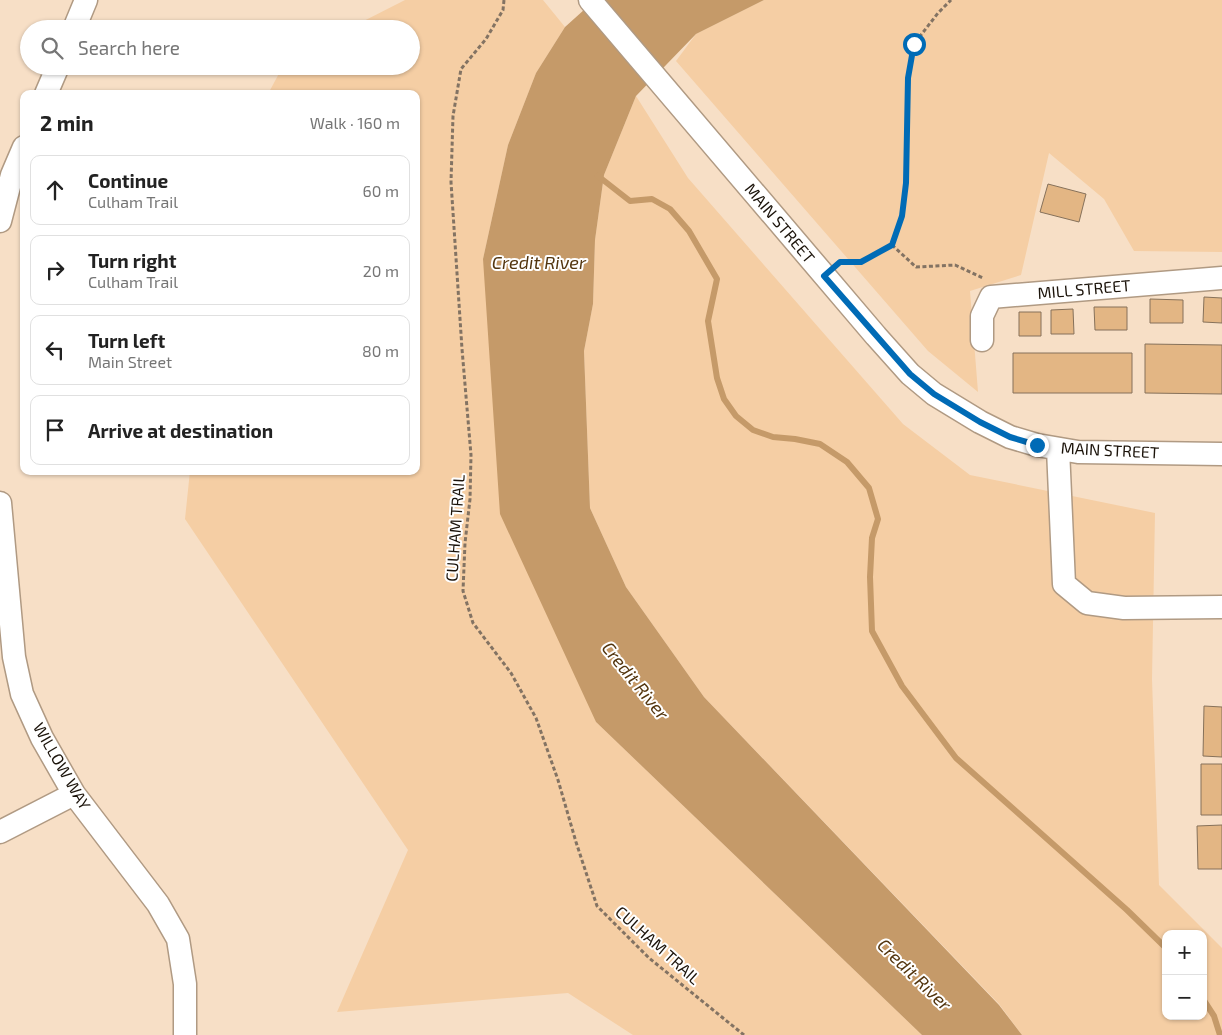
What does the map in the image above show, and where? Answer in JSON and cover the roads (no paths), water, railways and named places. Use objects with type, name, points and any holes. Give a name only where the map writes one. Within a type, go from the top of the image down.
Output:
[{"type":"street","points":[[78,20],[86,0]]},
{"type":"street","name":"MAIN STREET","points":[[590,0],[683,107],[824,276],[910,374],[934,394],[965,414],[1010,437],[1037,445],[1078,452],[1222,454]]},
{"type":"street","points":[[48,90],[54,75]]},
{"type":"street","points":[[0,221],[12,174],[20,155]]},
{"type":"street","name":"MILL STREET","points":[[982,340],[982,316],[991,297],[1222,278]]},
{"type":"street","points":[[1058,449],[1064,584],[1086,603],[1124,608],[1222,606]]},
{"type":"street","name":"WILLOW WAY","points":[[0,503],[4,591],[22,694],[42,738],[74,794],[158,904],[178,940],[185,984],[184,1035]]},
{"type":"street","points":[[0,832],[74,794]]},
{"type":"water","name":"Credit River","points":[[595,0],[764,0],[696,34],[636,96],[604,175],[595,240],[593,304],[584,351],[590,508],[626,587],[704,697],[999,1005],[1022,1035],[922,1035],[596,722],[500,514],[483,259],[508,145],[536,73],[565,27]]},
{"type":"waterway","points":[[598,176],[630,201],[652,199],[670,209],[689,231],[717,279],[708,321],[717,378],[724,399],[736,416],[753,430],[773,437],[820,444],[847,462],[869,488],[878,519],[872,538],[870,577],[872,631],[902,686],[956,758],[1127,910],[1162,944]]},
{"type":"waterway","points":[[1207,1005],[1214,1016],[1220,1035]]}]
